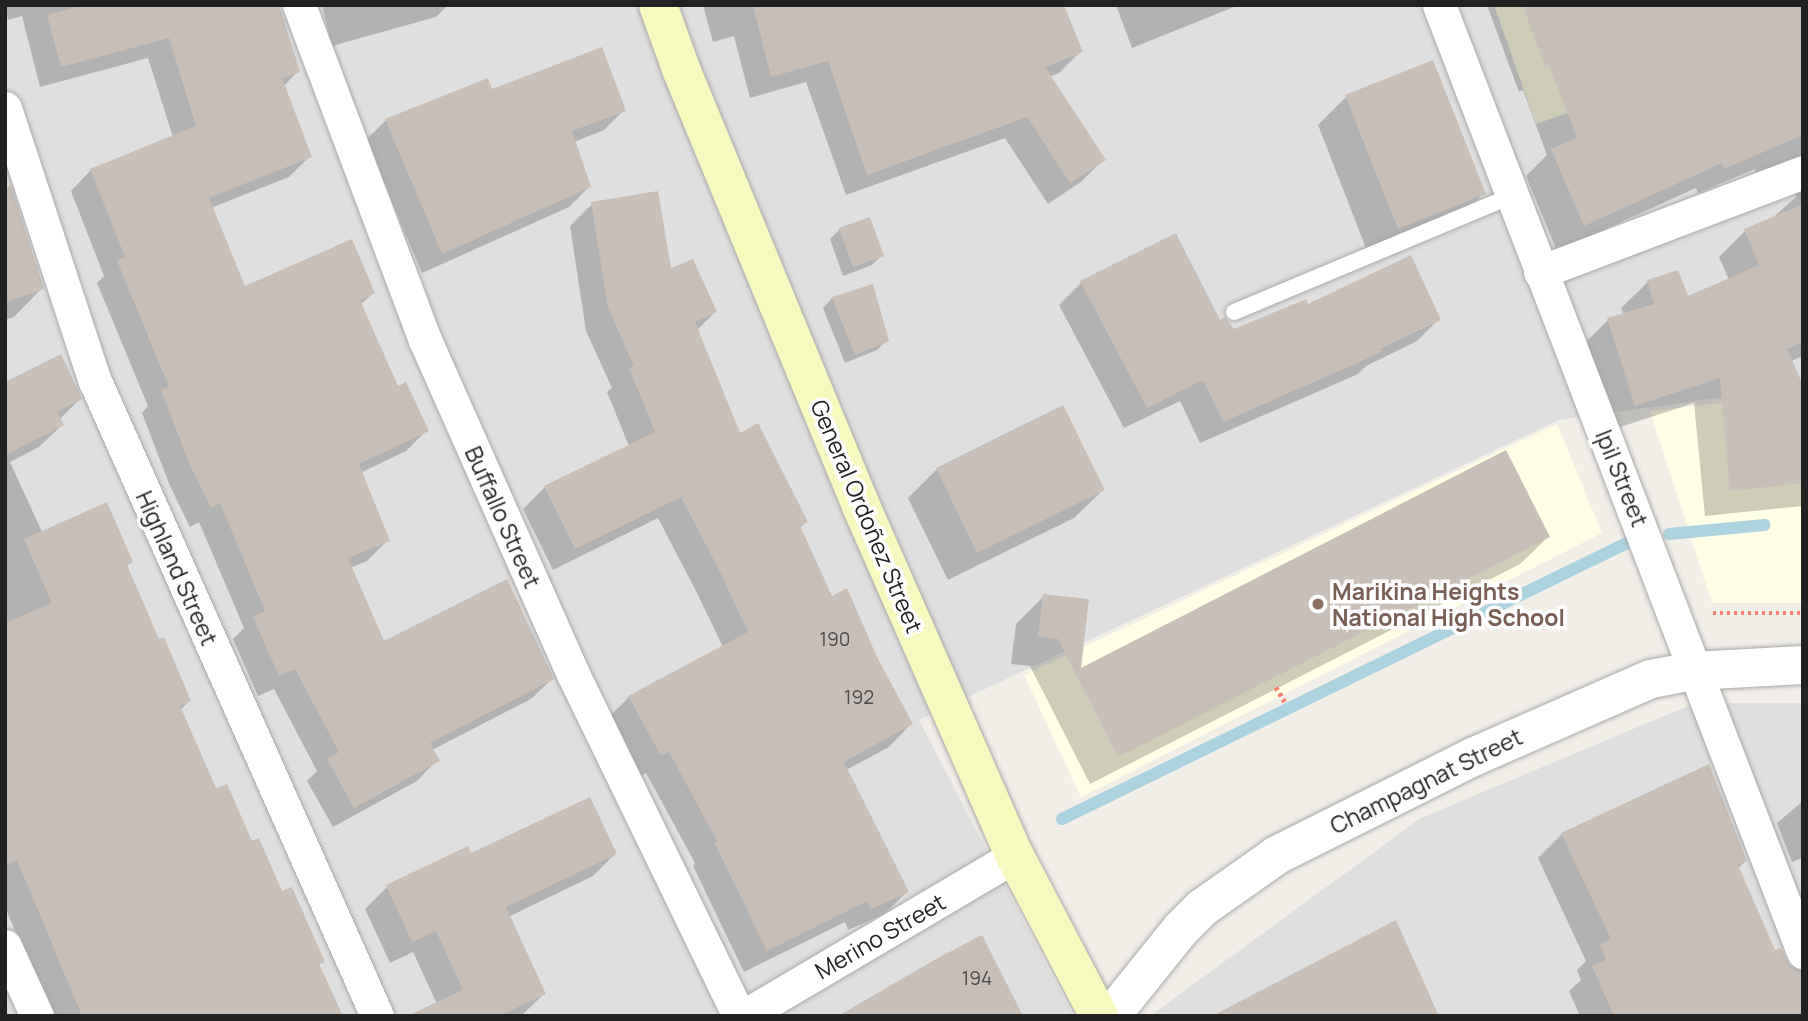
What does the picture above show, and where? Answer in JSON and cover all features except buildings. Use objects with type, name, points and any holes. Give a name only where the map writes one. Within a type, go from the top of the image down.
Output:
[{"type":"main road","name":"General Ordoñez Street","points":[[658,5],[681,69],[856,494],[1014,856],[1099,1016]]},
{"type":"street","name":"Buffallo Street","points":[[299,5],[425,341],[573,674],[741,1016]]},
{"type":"street","name":"Ipil Street","points":[[1439,5],[1803,952]]},
{"type":"street","name":"Highland Street","points":[[5,108],[95,382],[377,1016]]},
{"type":"street","points":[[1540,272],[1803,172]]},
{"type":"street","name":"Champagnat Street","points":[[1111,1016],[1164,947],[1188,922],[1277,855],[1580,708],[1651,679],[1693,671],[1803,666]]},
{"type":"street","name":"Merino Street","points":[[741,1016],[1014,856]]},
{"type":"street","points":[[5,946],[37,1016]]},
{"type":"lane","points":[[1234,312],[1511,196]]},
{"type":"path","points":[[1711,613],[1803,613]]},
{"type":"path","points":[[1276,687],[1284,702]]},
{"type":"shaded area","points":[[5,5],[1803,5],[1803,386],[1559,420],[919,720],[1073,1016],[5,1016]]},
{"type":"shaded area","points":[[1494,5],[1803,5],[1803,30],[1536,124]]},
{"type":"shaded area","points":[[1803,394],[1803,603],[1712,603],[1650,411]]},
{"type":"shaded area","name":"Marikina Heights National High School","points":[[1557,424],[1602,533],[1081,797],[1024,675]]},
{"type":"shaded area","points":[[1695,703],[1803,703],[1803,1016],[1150,1016],[1421,818]]},
{"type":"waterway","points":[[1669,534],[1765,525]]},
{"type":"waterway","points":[[1062,819],[1629,542]]},
{"type":"place","name":"Marikina Heights National High School","points":[[1318,604]]}]
